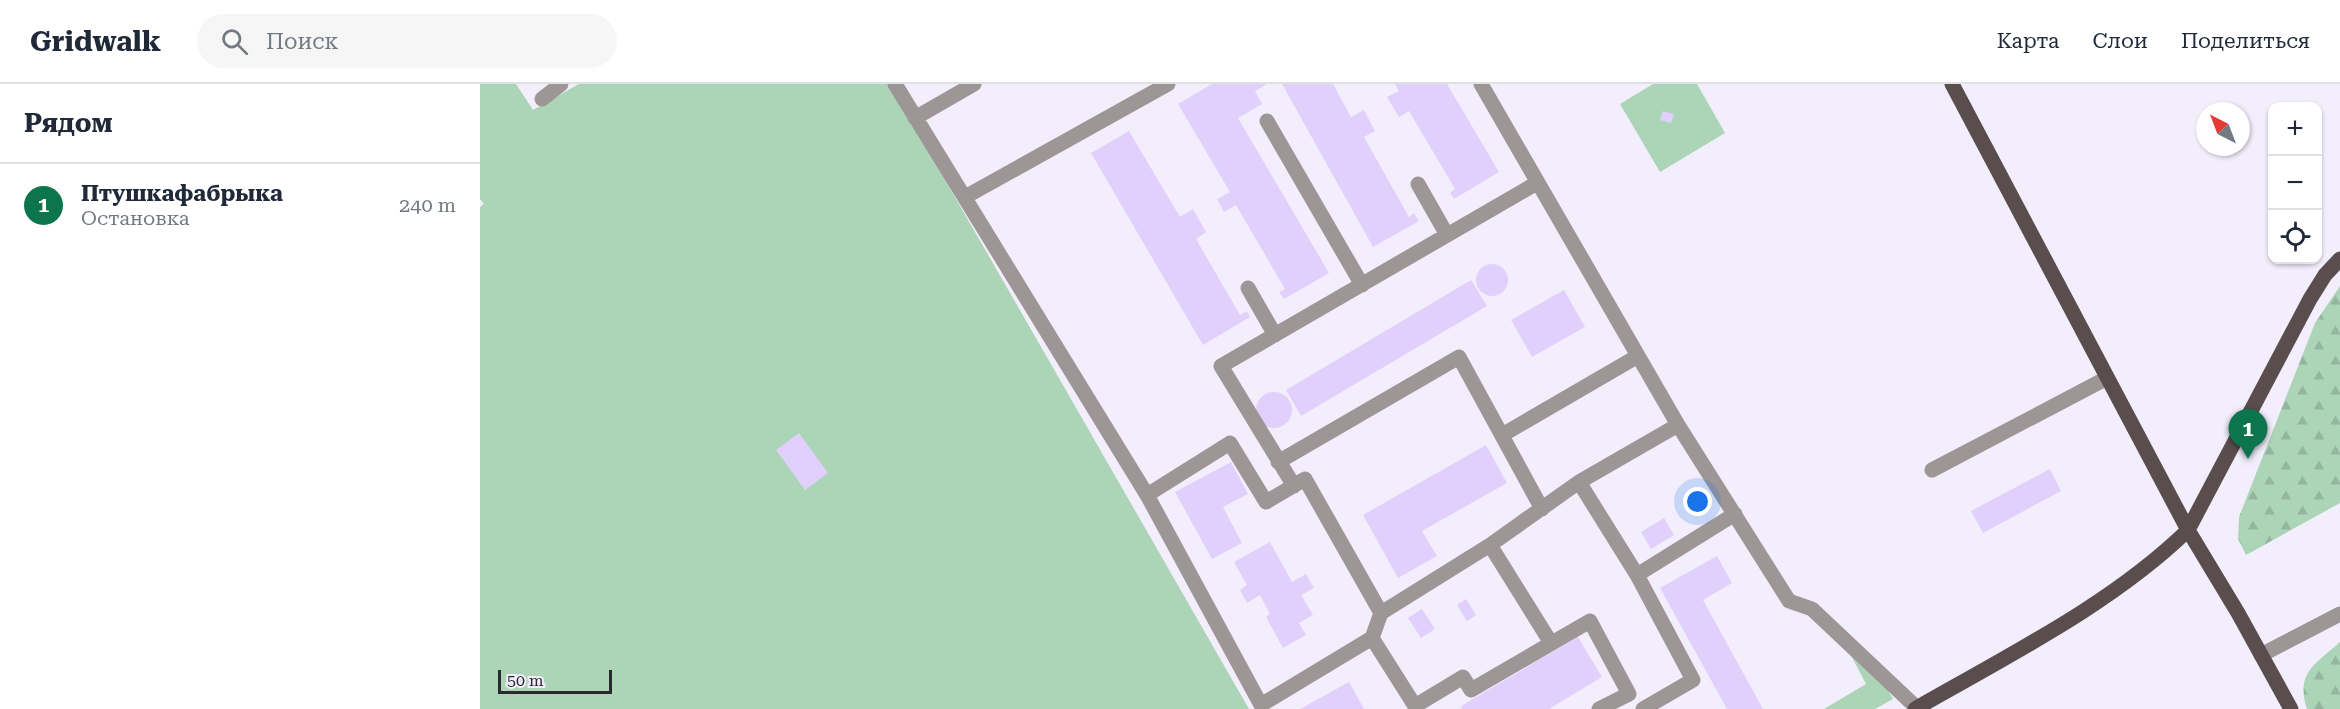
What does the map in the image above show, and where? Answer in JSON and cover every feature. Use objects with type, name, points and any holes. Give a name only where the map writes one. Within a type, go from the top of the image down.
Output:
[{"type":"main road","points":[[1952,84],[2188,530],[2291,709]]},
{"type":"main road","points":[[1916,709],[2055,627],[2165,552],[2188,530],[2310,299],[2325,275],[2340,259]]},
{"type":"lane","points":[[542,99],[561,84]]},
{"type":"lane","points":[[895,84],[1147,495],[1262,707],[1372,638],[1381,613],[1490,545],[1579,482],[1678,425]]},
{"type":"lane","points":[[915,118],[974,84]]},
{"type":"lane","points":[[965,197],[1168,84]]},
{"type":"lane","points":[[1481,84],[1678,425],[1789,601],[1812,609],[1916,709]]},
{"type":"lane","points":[[1267,121],[1362,285]]},
{"type":"lane","points":[[1294,486],[1221,366],[1538,183]]},
{"type":"lane","points":[[1418,184],[1447,235]]},
{"type":"lane","points":[[1248,288],[1275,335]]},
{"type":"lane","points":[[1502,435],[1638,356]]},
{"type":"lane","points":[[1278,462],[1459,357],[1542,509]]},
{"type":"lane","points":[[1932,470],[2108,378]]},
{"type":"lane","points":[[1147,495],[1230,443],[1266,502],[1305,479],[1381,613]]},
{"type":"lane","points":[[1579,482],[1637,575],[1693,680],[1643,709]]},
{"type":"lane","points":[[1637,575],[1734,514]]},
{"type":"lane","points":[[1490,545],[1551,643]]},
{"type":"lane","points":[[2261,655],[2340,614]]},
{"type":"lane","points":[[1372,638],[1415,708],[1463,677],[1471,690],[1590,621],[1629,694],[1599,709]]},
{"type":"green space","points":[[480,84],[516,84],[533,110],[579,84],[890,84],[1249,709],[480,709],[480,207],[484,204],[480,199]]},
{"type":"green space","points":[[1653,84],[1697,84],[1725,133],[1660,172],[1620,104]]},
{"type":"green space","points":[[2340,286],[2340,503],[2246,555],[2238,539],[2239,517],[2315,323]]},
{"type":"green space","points":[[1841,636],[1877,671],[1893,699],[1875,709],[1824,709],[1866,684]]},
{"type":"green space","points":[[2340,642],[2340,709],[2307,709],[2304,696],[2306,677],[2316,663]]},
{"type":"building","points":[[1212,84],[1267,84],[1255,91],[1262,104],[1238,118],[1329,273],[1284,299],[1279,292],[1285,289],[1236,205],[1224,212],[1217,199],[1230,192],[1178,104]]},
{"type":"building","points":[[1282,84],[1333,84],[1351,117],[1364,110],[1375,131],[1364,137],[1409,217],[1414,213],[1419,221],[1373,247]]},
{"type":"building","points":[[1395,84],[1447,84],[1499,172],[1454,199],[1450,193],[1455,189],[1409,111],[1399,117],[1387,97],[1399,91]]},
{"type":"building","points":[[1663,111],[1674,114],[1671,123],[1660,120]]},
{"type":"building","points":[[1129,131],[1180,217],[1193,209],[1206,232],[1196,239],[1240,315],[1247,311],[1250,317],[1203,345],[1091,153]]},
{"type":"building","points":[[1492,264],[1503,269],[1508,280],[1503,291],[1492,296],[1481,291],[1476,280],[1481,269]]},
{"type":"building","points":[[1471,280],[1487,306],[1301,416],[1286,390]]},
{"type":"building","points":[[1564,290],[1585,327],[1532,357],[1511,320]]},
{"type":"building","points":[[1274,392],[1287,397],[1292,410],[1287,423],[1274,428],[1261,423],[1256,410],[1261,397]]},
{"type":"building","points":[[799,433],[828,473],[805,490],[776,450]]},
{"type":"building","points":[[1486,445],[1507,483],[1422,531],[1437,556],[1398,578],[1363,515]]},
{"type":"building","points":[[1231,462],[1248,494],[1223,507],[1242,543],[1212,559],[1175,492]]},
{"type":"building","points":[[2050,469],[2061,491],[1983,533],[1971,511]]},
{"type":"building","points":[[1664,518],[1674,535],[1651,549],[1641,532]]},
{"type":"building","points":[[1270,542],[1292,582],[1306,574],[1314,588],[1301,595],[1313,615],[1299,623],[1306,635],[1283,648],[1266,617],[1270,614],[1260,595],[1247,603],[1240,590],[1247,585],[1234,562]]},
{"type":"building","points":[[1717,556],[1732,583],[1703,600],[1763,709],[1727,709],[1660,588]]},
{"type":"building","points":[[1466,599],[1476,615],[1467,621],[1457,605]]},
{"type":"building","points":[[1422,609],[1435,629],[1421,638],[1408,618]]},
{"type":"building","points":[[1578,637],[1602,677],[1549,709],[1462,709],[1461,706]]},
{"type":"building","points":[[1349,682],[1364,709],[1300,709]]},
{"type":"place","name":"Птушкафабрыка","points":[[2248,459]]}]
